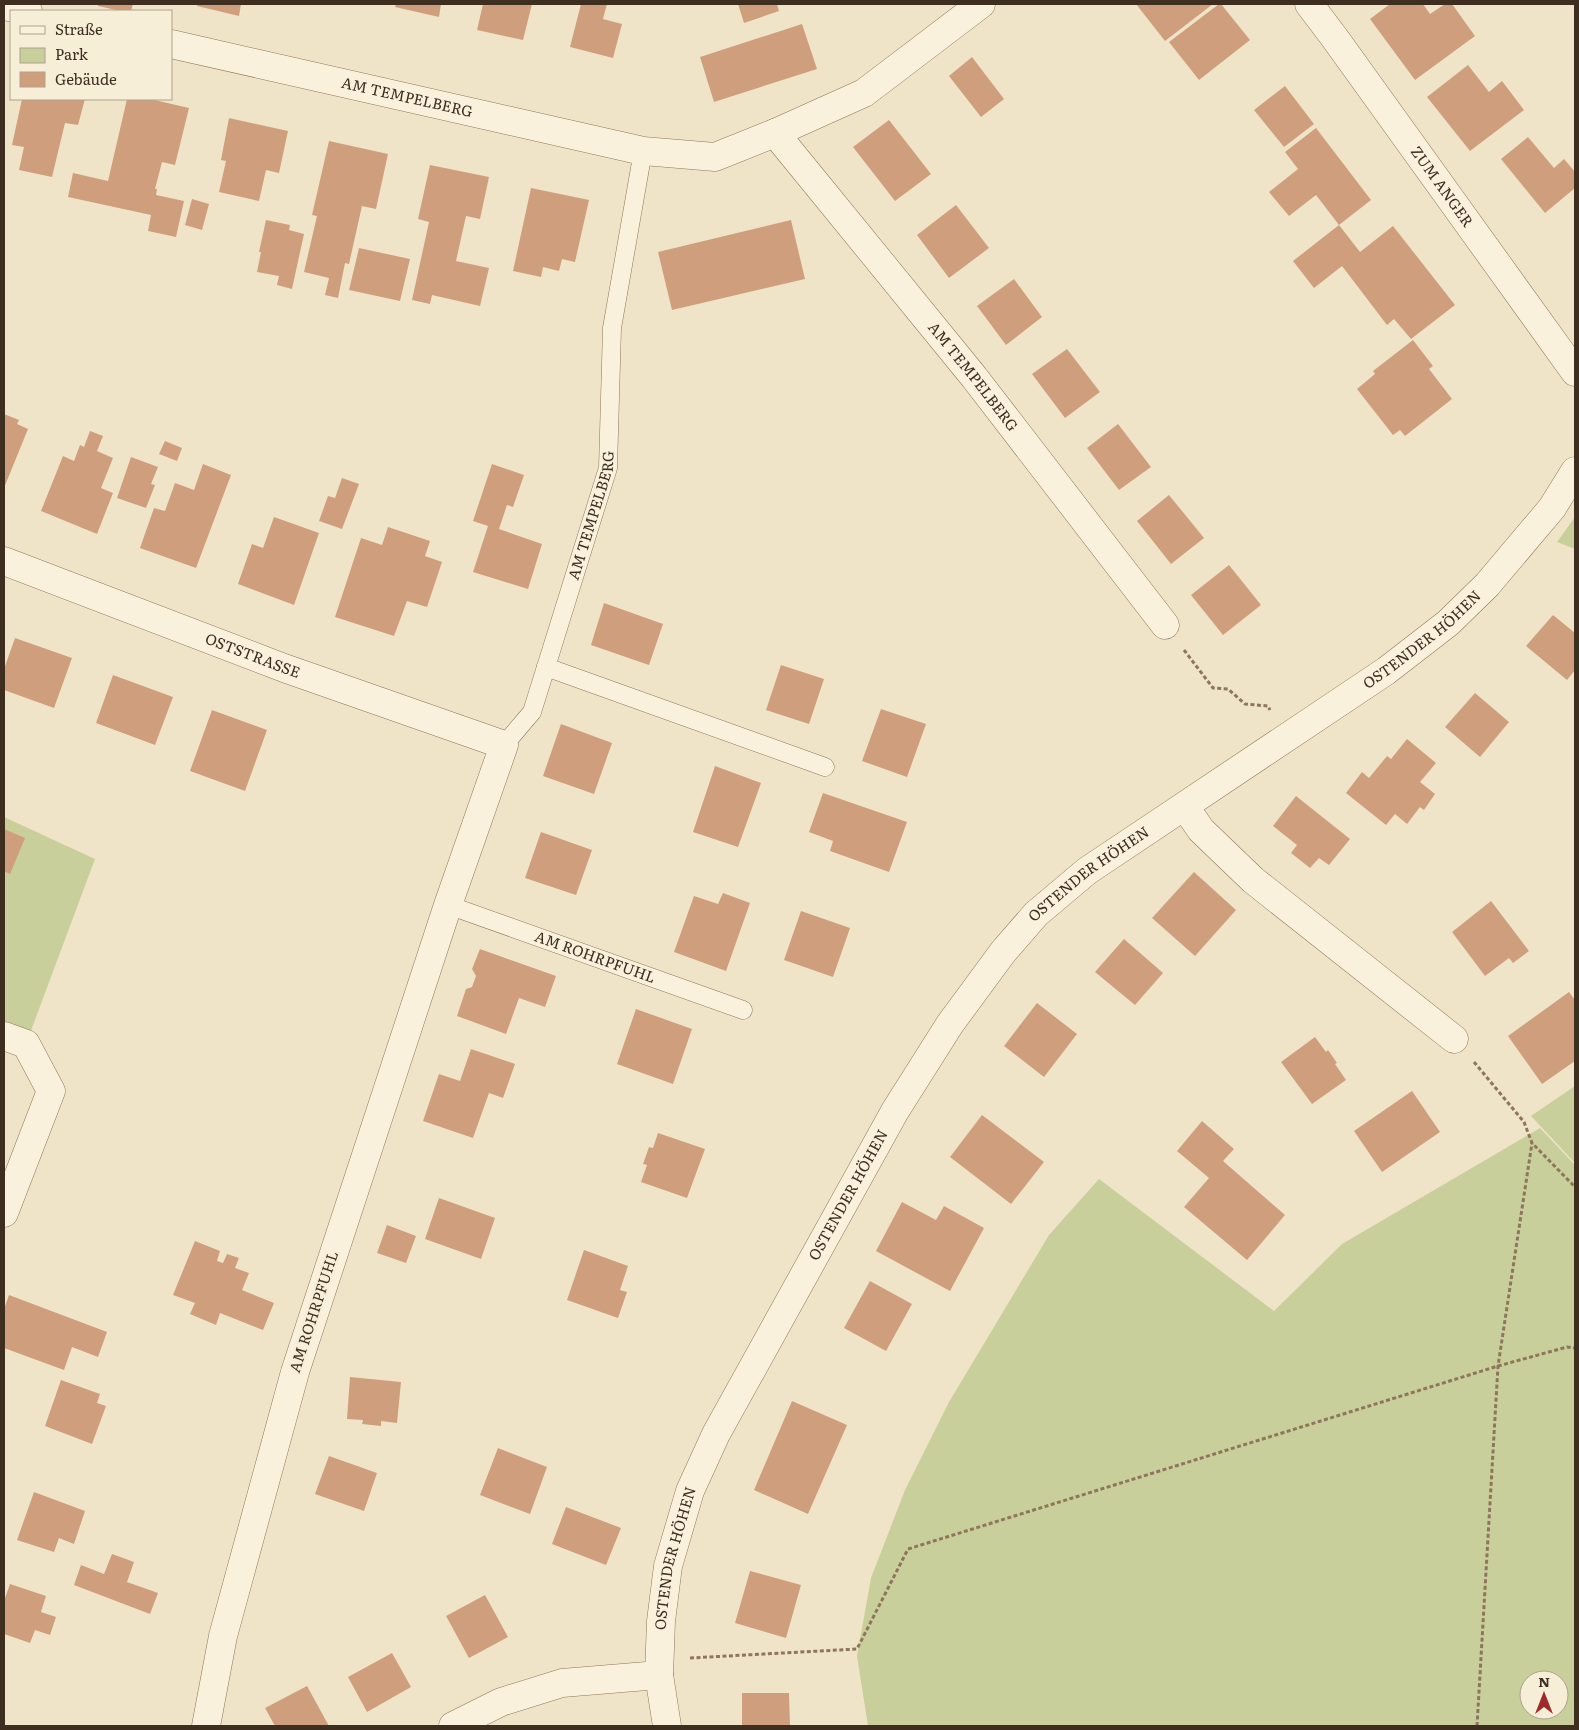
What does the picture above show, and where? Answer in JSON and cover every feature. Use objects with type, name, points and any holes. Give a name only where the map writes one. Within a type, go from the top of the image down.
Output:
[{"type":"street","name":"AM TEMPELBERG","points":[[172,44],[643,151],[714,157],[864,93],[981,4]]},
{"type":"street","name":"ZUM ANGER","points":[[1308,4],[1340,45],[1575,372]]},
{"type":"street","points":[[4,6],[23,10]]},
{"type":"street","name":"AM TEMPELBERG","points":[[775,132],[974,377],[1165,625]]},
{"type":"street","name":"OSTENDER HÖHEN","points":[[667,1726],[659,1675],[661,1620],[668,1566],[690,1491],[716,1434],[895,1111],[950,1024],[1003,952],[1036,914],[1087,871],[1386,671],[1448,623],[1487,585],[1552,508],[1575,471]]},
{"type":"street","name":"OSTSTRASSE","points":[[4,561],[275,665],[504,745]]},
{"type":"street","name":"AM ROHRPFUHL","points":[[206,1726],[223,1636],[294,1372],[448,905],[504,745]]},
{"type":"street","points":[[1185,807],[1201,830],[1253,880],[1454,1039]]},
{"type":"street","points":[[4,1036],[26,1044],[51,1091],[4,1213]]},
{"type":"street","points":[[453,1726],[501,1702],[562,1683],[659,1675]]},
{"type":"lane","name":"AM TEMPELBERG","points":[[504,745],[532,712],[608,468],[612,328],[643,151]]},
{"type":"lane","points":[[546,668],[825,767]]},
{"type":"lane","name":"AM ROHRPFUHL","points":[[448,905],[743,1010]]},
{"type":"path","points":[[1202,673],[1213,688],[1228,689],[1245,704],[1268,706],[1289,737]]},
{"type":"path","points":[[1454,1039],[1524,1122],[1532,1143],[1575,1187]]},
{"type":"path","points":[[1477,1726],[1498,1366],[1532,1143]]},
{"type":"path","points":[[659,1675],[688,1658],[857,1649],[908,1549],[1498,1366],[1567,1347],[1575,1348]]},
{"type":"green space","points":[[1575,517],[1575,549],[1557,542]]},
{"type":"green space","points":[[4,817],[95,859],[26,1044],[4,1036]]},
{"type":"green space","points":[[1575,1086],[1575,1163],[1531,1116]]},
{"type":"green space","points":[[1540,1128],[1575,1165],[1575,1726],[868,1726],[857,1656],[871,1578],[905,1490],[949,1402],[1049,1235],[1099,1179],[1274,1311],[1342,1244]]},
{"type":"building","points":[[98,4],[133,4],[131,10],[116,10],[98,6]]},
{"type":"building","points":[[198,4],[241,4],[239,16],[197,6]]},
{"type":"building","points":[[396,4],[441,4],[439,17],[395,7]]},
{"type":"building","points":[[483,4],[532,4],[523,40],[477,30]]},
{"type":"building","points":[[581,4],[607,4],[603,19],[622,24],[613,58],[570,47]]},
{"type":"building","points":[[738,4],[777,4],[779,11],[744,23]]},
{"type":"building","points":[[1136,4],[1213,4],[1165,41]]},
{"type":"building","points":[[1221,4],[1250,40],[1199,80],[1169,42]]},
{"type":"building","points":[[1390,4],[1423,4],[1430,14],[1445,4],[1452,4],[1475,36],[1415,80],[1370,19]]},
{"type":"building","points":[[802,24],[817,69],[714,102],[700,57]]},
{"type":"building","points":[[972,57],[1004,99],[981,117],[949,76]]},
{"type":"building","points":[[1468,65],[1489,92],[1502,81],[1524,110],[1470,151],[1427,97]]},
{"type":"building","points":[[1285,86],[1314,124],[1284,147],[1254,110]]},
{"type":"building","points":[[22,100],[85,100],[78,125],[65,123],[52,177],[19,170],[24,147],[12,145]]},
{"type":"building","points":[[127,100],[154,100],[189,108],[175,165],[162,162],[155,189],[157,189],[156,195],[184,201],[176,237],[148,231],[151,215],[68,197],[73,173],[108,181]]},
{"type":"building","points":[[229,118],[288,131],[279,173],[266,170],[259,201],[219,192],[226,161],[221,160]]},
{"type":"building","points":[[889,120],[931,174],[895,201],[853,147]]},
{"type":"building","points":[[1316,128],[1371,200],[1339,225],[1316,195],[1289,216],[1269,192],[1298,169],[1285,152]]},
{"type":"building","points":[[1528,137],[1554,168],[1564,159],[1575,172],[1575,188],[1545,213],[1501,159]]},
{"type":"building","points":[[329,141],[388,154],[376,209],[362,206],[349,264],[345,263],[338,298],[325,295],[329,278],[304,272],[317,216],[312,215]]},
{"type":"building","points":[[430,165],[489,177],[480,219],[466,216],[456,261],[489,268],[480,306],[432,295],[430,304],[412,300],[429,222],[418,219]]},
{"type":"building","points":[[531,188],[589,200],[575,262],[562,259],[559,271],[543,267],[541,277],[513,271]]},
{"type":"building","points":[[192,199],[209,204],[202,230],[185,225]]},
{"type":"building","points":[[956,205],[989,248],[949,278],[917,235]]},
{"type":"building","points":[[266,220],[290,225],[289,230],[304,234],[292,289],[277,285],[279,276],[257,272]]},
{"type":"building","points":[[791,220],[805,279],[672,310],[658,252]]},
{"type":"building","points":[[1339,225],[1360,252],[1393,226],[1455,305],[1411,339],[1394,319],[1387,325],[1342,266],[1314,288],[1293,261]]},
{"type":"building","points":[[359,248],[410,259],[400,301],[349,290]]},
{"type":"building","points":[[1014,279],[1042,317],[1006,345],[977,306]]},
{"type":"building","points":[[1413,340],[1433,366],[1429,369],[1452,399],[1405,436],[1400,430],[1393,435],[1357,389],[1375,374],[1373,371]]},
{"type":"building","points":[[1067,349],[1100,392],[1065,418],[1032,374]]},
{"type":"building","points":[[4,414],[19,420],[17,424],[28,429],[4,488]]},
{"type":"building","points":[[1118,424],[1151,467],[1119,490],[1087,448]]},
{"type":"building","points":[[90,431],[103,436],[97,451],[113,458],[101,488],[113,493],[97,534],[41,511],[63,456],[74,461],[80,445],[84,447]]},
{"type":"building","points":[[165,441],[182,448],[177,461],[159,454]]},
{"type":"building","points":[[131,457],[158,467],[151,484],[155,485],[146,508],[117,498]]},
{"type":"building","points":[[203,464],[231,475],[196,568],[140,548],[154,508],[165,511],[175,483],[194,490]]},
{"type":"building","points":[[492,464],[524,475],[513,507],[507,505],[499,529],[542,544],[528,589],[473,572],[488,526],[473,521]]},
{"type":"building","points":[[342,478],[359,484],[342,529],[319,521],[328,496],[335,498]]},
{"type":"building","points":[[1169,495],[1204,538],[1171,564],[1137,521]]},
{"type":"building","points":[[274,517],[319,533],[294,605],[238,584],[252,544],[263,548]]},
{"type":"building","points":[[388,527],[430,541],[425,556],[442,562],[427,607],[407,601],[394,636],[335,617],[361,538],[382,545]]},
{"type":"building","points":[[1229,565],[1261,605],[1223,635],[1191,595]]},
{"type":"building","points":[[604,603],[663,624],[649,665],[591,645]]},
{"type":"building","points":[[1553,615],[1575,633],[1575,670],[1567,680],[1526,646]]},
{"type":"building","points":[[15,638],[72,658],[54,708],[4,690],[4,669]]},
{"type":"building","points":[[781,665],[824,679],[809,724],[766,710]]},
{"type":"building","points":[[113,675],[173,697],[155,745],[96,723]]},
{"type":"building","points":[[1475,693],[1509,722],[1480,757],[1445,727]]},
{"type":"building","points":[[881,709],[926,724],[907,777],[862,761]]},
{"type":"building","points":[[212,710],[267,730],[245,791],[190,771]]},
{"type":"building","points":[[561,724],[612,743],[594,794],[543,776]]},
{"type":"building","points":[[1407,739],[1436,763],[1420,782],[1435,794],[1424,810],[1420,807],[1407,824],[1395,814],[1386,825],[1346,793],[1362,772],[1369,778],[1387,756],[1391,759]]},
{"type":"building","points":[[715,766],[761,783],[738,847],[693,832]]},
{"type":"building","points":[[823,793],[907,822],[889,872],[830,851],[833,841],[809,832]]},
{"type":"building","points":[[1296,796],[1350,839],[1329,865],[1319,858],[1310,868],[1291,853],[1297,845],[1273,826]]},
{"type":"building","points":[[4,829],[25,838],[10,874],[4,871]]},
{"type":"building","points":[[541,832],[592,850],[576,895],[525,878]]},
{"type":"building","points":[[1194,872],[1236,910],[1195,956],[1152,918]]},
{"type":"building","points":[[723,893],[750,903],[726,971],[674,952],[694,896],[718,904]]},
{"type":"building","points":[[1491,901],[1529,951],[1513,963],[1509,958],[1485,976],[1452,932]]},
{"type":"building","points":[[801,911],[850,928],[833,977],[784,960]]},
{"type":"building","points":[[1124,939],[1163,973],[1135,1005],[1095,972]]},
{"type":"building","points":[[480,949],[556,976],[545,1007],[519,998],[506,1034],[457,1016],[466,989],[472,987],[476,976],[472,969]]},
{"type":"building","points":[[1569,992],[1575,1000],[1575,1061],[1542,1084],[1508,1036]]},
{"type":"building","points":[[1037,1003],[1077,1034],[1044,1077],[1004,1046]]},
{"type":"building","points":[[636,1009],[692,1029],[673,1084],[617,1064]]},
{"type":"building","points":[[1315,1037],[1326,1052],[1328,1050],[1346,1080],[1312,1104],[1281,1062]]},
{"type":"building","points":[[471,1049],[515,1064],[503,1098],[489,1093],[473,1138],[423,1121],[439,1074],[460,1081]]},
{"type":"building","points":[[1412,1091],[1440,1132],[1382,1172],[1354,1131]]},
{"type":"building","points":[[982,1115],[1044,1162],[1011,1204],[950,1157]]},
{"type":"building","points":[[1202,1121],[1234,1149],[1223,1161],[1285,1215],[1247,1260],[1184,1207],[1209,1178],[1177,1151]]},
{"type":"building","points":[[658,1133],[705,1149],[687,1198],[641,1182],[647,1165],[643,1164],[649,1147],[653,1148]]},
{"type":"building","points":[[439,1198],[495,1218],[481,1259],[425,1239]]},
{"type":"building","points":[[902,1202],[936,1220],[944,1206],[984,1228],[950,1291],[876,1251]]},
{"type":"building","points":[[387,1225],[416,1236],[406,1263],[377,1253]]},
{"type":"building","points":[[195,1241],[220,1251],[217,1261],[223,1263],[227,1254],[239,1258],[235,1268],[249,1273],[242,1290],[274,1303],[263,1330],[220,1313],[216,1325],[190,1314],[195,1303],[173,1295]]},
{"type":"building","points":[[584,1250],[628,1266],[620,1290],[627,1292],[618,1318],[567,1300]]},
{"type":"building","points":[[870,1281],[912,1304],[886,1351],[844,1328]]},
{"type":"building","points":[[9,1295],[107,1332],[98,1357],[72,1347],[64,1370],[4,1348],[4,1309]]},
{"type":"building","points":[[350,1377],[401,1382],[397,1423],[381,1421],[381,1426],[362,1424],[363,1420],[347,1419]]},
{"type":"building","points":[[61,1380],[100,1394],[97,1403],[106,1406],[92,1444],[45,1426]]},
{"type":"building","points":[[792,1401],[847,1425],[808,1514],[754,1490]]},
{"type":"building","points":[[498,1448],[547,1467],[530,1514],[480,1495]]},
{"type":"building","points":[[329,1456],[377,1473],[364,1511],[315,1494]]},
{"type":"building","points":[[34,1492],[85,1511],[74,1544],[59,1538],[54,1552],[17,1540]]},
{"type":"building","points":[[566,1507],[621,1528],[606,1565],[552,1544]]},
{"type":"building","points":[[112,1554],[134,1562],[127,1582],[158,1593],[150,1614],[74,1585],[81,1565],[104,1574]]},
{"type":"building","points":[[750,1571],[801,1585],[786,1638],[735,1623]]},
{"type":"building","points":[[10,1584],[46,1596],[41,1612],[56,1617],[50,1635],[35,1630],[30,1643],[4,1634],[4,1601]]},
{"type":"building","points":[[485,1595],[508,1637],[469,1658],[446,1616]]},
{"type":"building","points":[[392,1653],[411,1687],[367,1712],[348,1677]]},
{"type":"building","points":[[307,1686],[329,1726],[275,1726],[265,1708]]},
{"type":"building","points":[[742,1693],[789,1693],[790,1726],[742,1726]]}]
